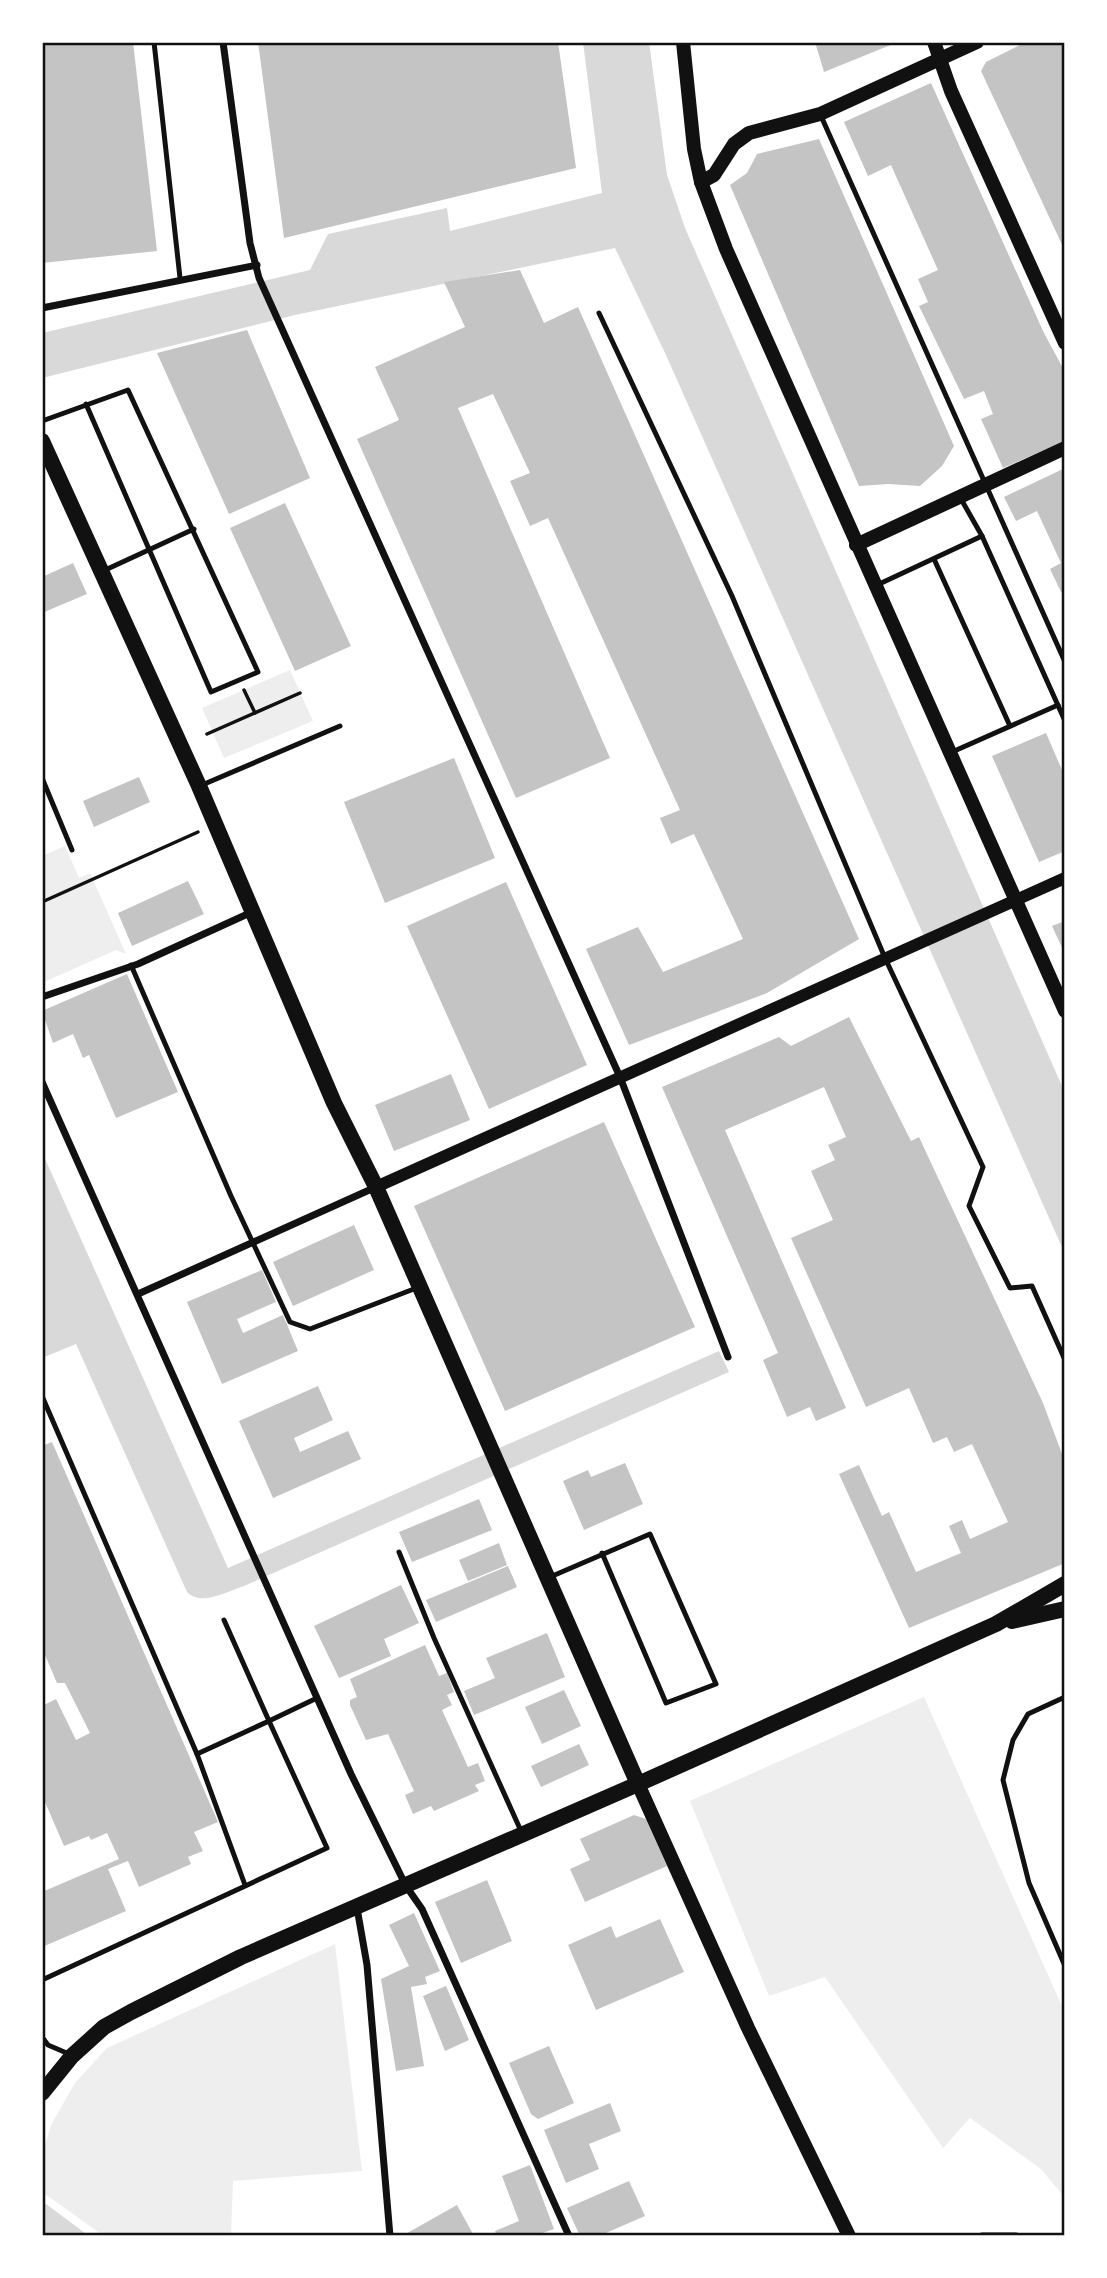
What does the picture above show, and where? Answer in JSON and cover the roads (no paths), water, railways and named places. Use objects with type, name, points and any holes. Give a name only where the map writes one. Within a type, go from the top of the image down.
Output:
[{"type":"main road","points":[[683,42],[685,87],[701,182],[726,249],[1065,1011]]},
{"type":"main road","points":[[934,42],[939,59],[1065,343]]},
{"type":"main road","points":[[701,182],[714,174],[734,144],[748,133],[820,114],[976,42]]},
{"type":"main road","points":[[42,441],[216,824],[334,1103],[376,1187],[638,1784],[759,2051],[849,2236]]},
{"type":"main road","points":[[856,545],[1065,448]]},
{"type":"main road","points":[[42,2093],[72,2056],[104,2027],[131,2012],[241,1958],[996,1624],[1065,1584]]},
{"type":"main road","points":[[996,1624],[1065,1609]]},
{"type":"street","points":[[223,42],[250,243],[259,278],[620,1077],[728,1357]]},
{"type":"street","points":[[42,308],[180,278],[257,265]]},
{"type":"street","points":[[138,1294],[1065,878]]},
{"type":"street","points":[[42,997],[131,965],[253,911]]},
{"type":"street","points":[[42,1082],[317,1698],[406,1886],[422,1909],[569,2236]]},
{"type":"street","points":[[357,1907],[367,1965],[390,2236]]},
{"type":"street","points":[[982,2236],[1016,2236]]},
{"type":"lane","points":[[154,42],[180,278]]},
{"type":"lane","points":[[820,114],[1065,662]]},
{"type":"lane","points":[[599,313],[732,596],[885,958],[983,1167],[969,1206],[1010,1287],[1032,1286],[1065,1360]]},
{"type":"lane","points":[[42,421],[86,404],[128,390],[258,672],[211,692],[86,404]]},
{"type":"lane","points":[[961,498],[982,537],[1065,721]]},
{"type":"lane","points":[[100,572],[194,529]]},
{"type":"lane","points":[[875,586],[982,537]]},
{"type":"lane","points":[[934,559],[1010,726]]},
{"type":"lane","points":[[952,752],[1058,705]]},
{"type":"lane","points":[[199,786],[340,726]]},
{"type":"lane","points":[[42,778],[72,850]]},
{"type":"lane","points":[[131,965],[231,1196],[290,1322],[300,1328],[310,1329],[420,1287]]},
{"type":"lane","points":[[42,1396],[197,1754],[245,1885]]},
{"type":"lane","points":[[547,1578],[602,1553],[650,1534],[716,1684],[666,1703],[602,1553]]},
{"type":"lane","points":[[399,1552],[434,1638],[523,1835]]},
{"type":"lane","points":[[42,1980],[327,1848],[224,1620]]},
{"type":"lane","points":[[197,1754],[317,1698]]},
{"type":"lane","points":[[1065,1698],[1028,1714],[1013,1740],[1003,1780],[1029,1884],[1065,1966]]},
{"type":"lane","points":[[42,2037],[48,2045],[72,2056]]}]
